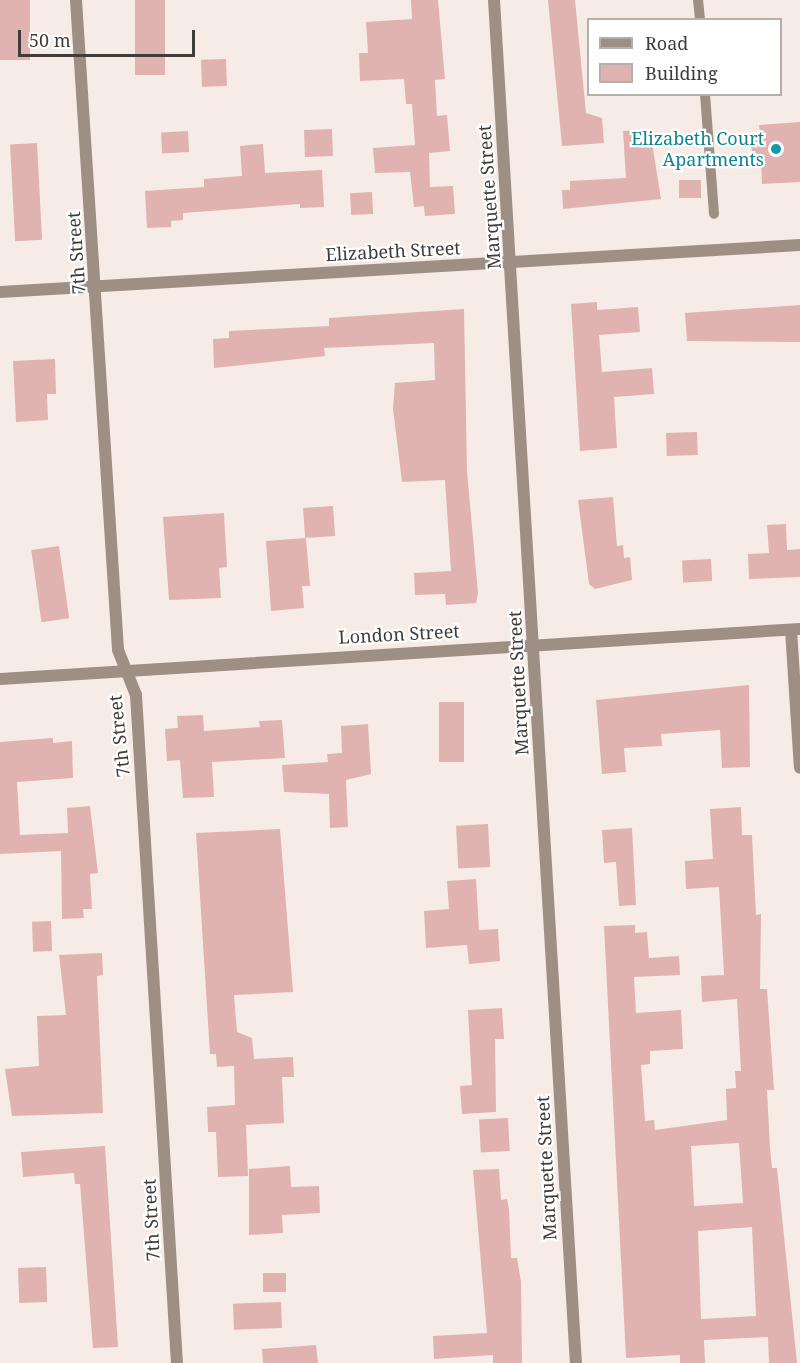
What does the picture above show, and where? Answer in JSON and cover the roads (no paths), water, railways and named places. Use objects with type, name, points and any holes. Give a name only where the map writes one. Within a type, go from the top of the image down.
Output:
[{"type":"street","name":"7th Street","points":[[76,0],[97,286],[118,650],[136,694],[177,1363]]},
{"type":"street","name":"Marquette Street","points":[[494,0],[576,1363]]},
{"type":"street","name":"Elizabeth Street","points":[[0,292],[800,245]]},
{"type":"street","name":"London Street","points":[[0,679],[796,629]]},
{"type":"street","points":[[796,629],[800,768]]},
{"type":"lane","points":[[698,0],[700,18]]},
{"type":"lane","points":[[705,96],[714,214]]},
{"type":"place","name":"Elizabeth Court Apartments","points":[[776,149]]}]
